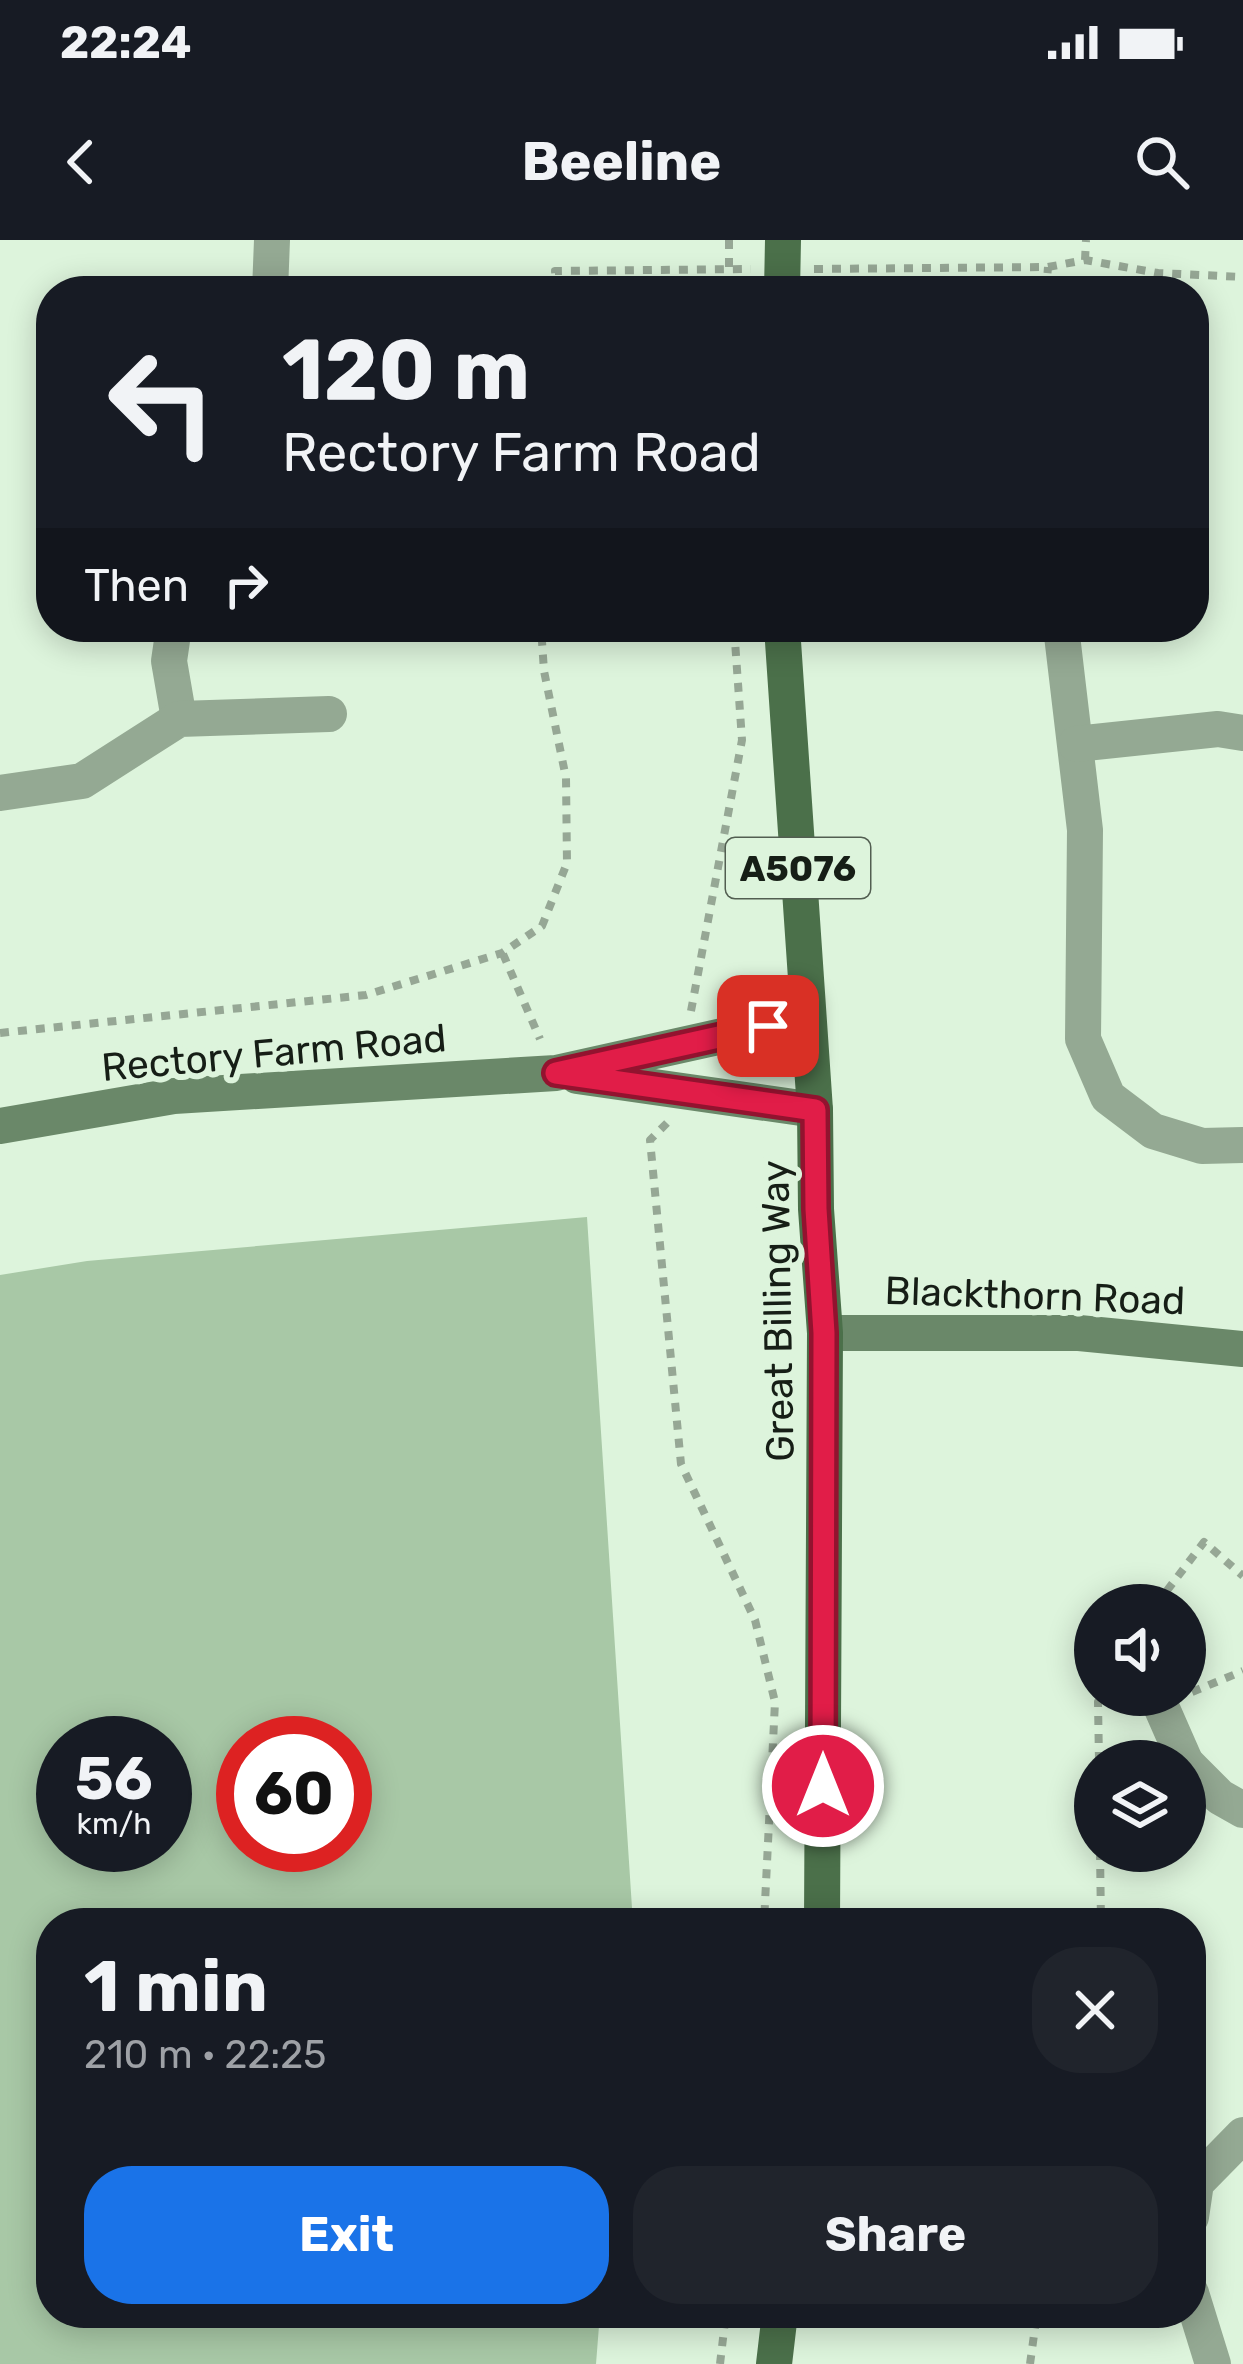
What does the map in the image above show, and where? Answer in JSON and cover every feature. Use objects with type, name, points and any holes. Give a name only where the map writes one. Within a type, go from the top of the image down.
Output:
[{"type":"main road","points":[[782,276],[783,240]]},
{"type":"main road","name":"Great Billing Way","points":[[783,642],[815,1110],[824,1333],[822,1908]]},
{"type":"main road","points":[[774,2364],[778,2328]]},
{"type":"street","points":[[271,276],[272,240]]},
{"type":"street","points":[[172,642],[169,662],[179,718]]},
{"type":"street","points":[[1063,642],[1085,830],[1083,1039],[1108,1097],[1153,1132],[1202,1146],[1243,1145]]},
{"type":"street","points":[[0,793],[82,781],[179,718],[329,714]]},
{"type":"street","points":[[1076,744],[1218,729],[1243,733]]},
{"type":"street","name":"Rectory Farm Road","points":[[0,1126],[174,1096],[556,1073],[808,1016]]},
{"type":"street","name":"Rectory Farm Road","points":[[556,1073],[815,1110]]},
{"type":"street","name":"Blackthorn Road","points":[[824,1333],[1079,1333],[1243,1348]]},
{"type":"street","points":[[1206,1783],[1243,1810]]},
{"type":"street","points":[[1206,2172],[1243,2135]]},
{"type":"street","points":[[1202,2328],[1213,2364]]},
{"type":"path","points":[[729,240],[729,276]]},
{"type":"path","points":[[1085,260],[1086,240]]},
{"type":"path","points":[[1008,267],[1048,267],[1085,260],[1158,273],[1243,277]]},
{"type":"path","points":[[1047,276],[1048,267]]},
{"type":"path","points":[[555,272],[555,276]]},
{"type":"path","points":[[0,1033],[366,995],[502,953],[542,926],[567,863],[566,778],[542,642]]},
{"type":"path","points":[[686,1045],[742,740],[735,642]]},
{"type":"path","points":[[502,953],[556,1073]]},
{"type":"path","points":[[678,1092],[673,1118],[650,1140],[681,1464],[755,1620],[776,1702],[765,1908]]},
{"type":"path","points":[[1172,1584],[1204,1542],[1243,1576]]},
{"type":"path","points":[[1206,1686],[1243,1671]]},
{"type":"path","points":[[1101,1872],[1102,1908]]},
{"type":"path","points":[[720,2364],[724,2328]]},
{"type":"path","points":[[1030,2364],[1035,2328]]},
{"type":"green space","points":[[587,1217],[632,1908],[36,1908],[36,2328],[599,2328],[596,2364],[0,2364],[0,1275],[87,1261]]},
{"type":"route","points":[[768,1026],[556,1073],[815,1110],[824,1333],[823,1786]]}]
